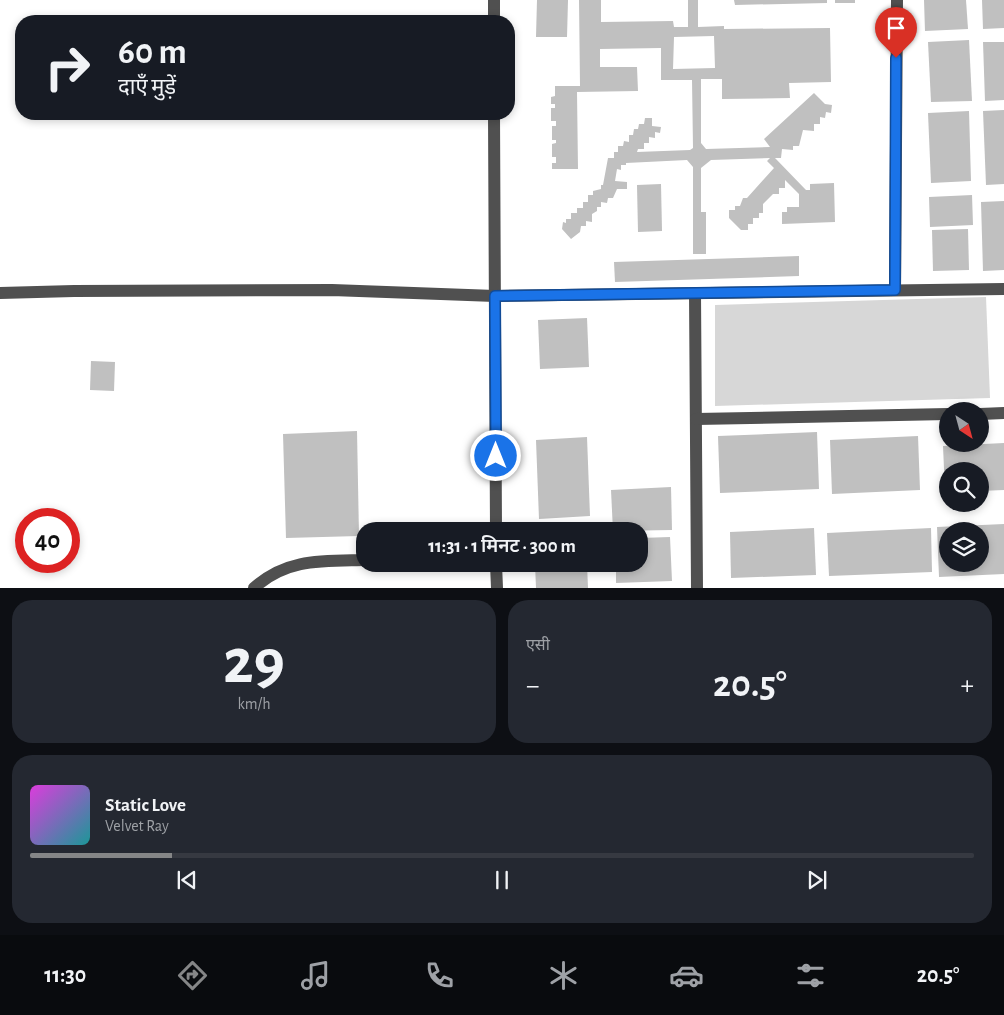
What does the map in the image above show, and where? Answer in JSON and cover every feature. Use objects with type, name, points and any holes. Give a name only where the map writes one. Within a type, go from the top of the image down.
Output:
[{"type":"street","points":[[494,0],[494,15]]},
{"type":"street","points":[[895,290],[897,0]]},
{"type":"street","points":[[494,120],[496,522]]},
{"type":"street","points":[[0,293],[74,290],[332,290],[495,296],[1004,289]]},
{"type":"street","points":[[695,293],[697,588]]},
{"type":"street","points":[[989,414],[1004,413]]},
{"type":"street","points":[[696,419],[939,414]]},
{"type":"street","points":[[254,588],[283,568],[309,561],[356,560]]},
{"type":"street","points":[[496,572],[497,588]]},
{"type":"shaded area","points":[[986,297],[990,398],[715,406],[715,305]]},
{"type":"building","points":[[537,0],[568,0],[567,37],[536,37]]},
{"type":"building","points":[[579,0],[601,0],[601,22],[673,21],[674,27],[688,27],[688,0],[698,0],[698,27],[724,26],[724,29],[830,28],[831,82],[789,83],[790,98],[722,99],[722,79],[701,79],[701,143],[706,149],[770,147],[764,139],[814,93],[825,104],[832,105],[831,113],[826,112],[825,118],[820,117],[820,124],[814,124],[814,131],[803,130],[799,146],[793,146],[793,150],[782,149],[781,158],[775,158],[806,190],[810,190],[810,184],[834,183],[835,222],[782,224],[782,212],[787,212],[787,207],[799,207],[799,194],[785,180],[785,188],[779,188],[779,194],[773,194],[763,204],[763,213],[759,213],[759,218],[753,218],[753,224],[748,224],[748,230],[741,230],[729,218],[729,210],[735,210],[735,206],[740,206],[743,198],[747,198],[774,168],[767,161],[770,158],[711,160],[701,168],[701,212],[706,212],[706,254],[693,254],[693,167],[687,160],[626,163],[626,165],[621,165],[621,170],[617,169],[615,181],[627,182],[627,189],[617,189],[613,198],[608,198],[607,203],[601,202],[601,207],[597,207],[597,211],[592,214],[592,222],[586,221],[586,226],[581,226],[580,232],[571,239],[562,229],[563,222],[566,223],[566,219],[571,219],[571,213],[577,213],[577,208],[583,208],[583,202],[588,202],[588,195],[593,195],[593,191],[601,189],[608,158],[614,158],[614,152],[618,152],[618,146],[623,146],[624,141],[629,142],[629,135],[633,135],[634,129],[638,129],[639,124],[644,124],[645,118],[652,118],[652,126],[661,127],[660,133],[655,132],[655,138],[649,137],[649,143],[644,143],[644,149],[638,149],[637,152],[690,150],[693,148],[692,80],[661,80],[661,48],[600,49],[600,67],[637,67],[638,91],[577,92],[578,169],[552,169],[552,163],[556,163],[556,157],[552,157],[552,144],[556,143],[556,140],[552,140],[552,126],[556,126],[556,121],[551,121],[551,108],[555,108],[555,104],[551,104],[551,97],[555,96],[555,86],[580,86]],"holes":[[[714,36],[715,68],[673,69],[674,37]]]},
{"type":"building","points":[[734,0],[827,0],[827,3],[735,5]]},
{"type":"building","points":[[835,0],[855,0],[855,3],[835,3]]},
{"type":"building","points":[[924,0],[966,0],[968,29],[925,31]]},
{"type":"building","points":[[982,0],[1004,0],[1004,28],[983,29]]},
{"type":"building","points":[[969,40],[972,101],[931,102],[928,42]]},
{"type":"building","points":[[983,42],[1004,42],[1004,100],[985,101]]},
{"type":"building","points":[[1004,110],[1004,184],[986,185],[983,111]]},
{"type":"building","points":[[969,111],[971,181],[931,183],[928,113]]},
{"type":"building","points":[[661,184],[662,231],[638,232],[637,185]]},
{"type":"building","points":[[972,195],[973,225],[930,227],[929,197]]},
{"type":"building","points":[[1004,201],[1004,270],[983,271],[981,202]]},
{"type":"building","points":[[968,229],[969,270],[933,271],[932,230]]},
{"type":"building","points":[[799,256],[799,276],[615,282],[614,262]]},
{"type":"building","points":[[587,318],[589,367],[540,369],[538,320]]},
{"type":"building","points":[[91,361],[115,362],[114,391],[90,390]]},
{"type":"building","points":[[357,431],[359,522],[356,522],[356,536],[286,538],[283,434]]},
{"type":"building","points":[[817,432],[819,489],[720,493],[718,436]]},
{"type":"building","points":[[918,436],[920,490],[832,494],[830,440]]},
{"type":"building","points":[[587,437],[590,516],[539,519],[536,440]]},
{"type":"building","points":[[1004,443],[1004,490],[989,491],[989,462],[944,462],[943,452],[989,452],[989,444]]},
{"type":"building","points":[[671,487],[672,530],[648,530],[648,522],[613,522],[611,490]]},
{"type":"building","points":[[1004,524],[1004,574],[939,577],[937,527],[939,527],[939,572],[989,572],[989,525]]},
{"type":"building","points":[[814,528],[816,575],[731,578],[730,532]]},
{"type":"building","points":[[931,528],[932,572],[829,576],[827,533]]},
{"type":"building","points":[[670,537],[672,581],[616,583],[616,572],[648,572],[648,538]]},
{"type":"building","points":[[535,572],[587,572],[588,588],[536,588]]},
{"type":"route","points":[[496,456],[495,296],[895,290],[896,58]]}]
